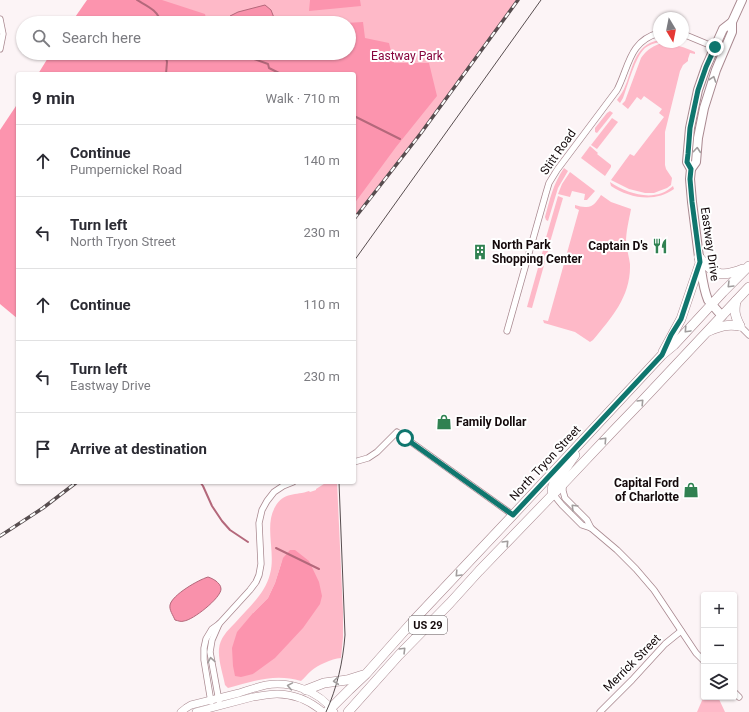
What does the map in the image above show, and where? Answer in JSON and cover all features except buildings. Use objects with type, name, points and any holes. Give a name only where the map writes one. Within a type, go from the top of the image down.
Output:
[{"type":"main road","name":"Eastway Drive","points":[[722,316],[708,300],[705,293],[690,179],[691,169],[696,162],[704,108],[716,70],[732,32],[732,22],[742,0]]},
{"type":"main road","name":"Eastway Drive","points":[[691,169],[687,162],[690,128],[698,90],[706,67],[723,29],[732,22]]},
{"type":"main road","points":[[662,355],[671,335],[681,319],[700,260],[710,269],[722,274],[730,274],[749,267]]},
{"type":"main road","name":"North Tryon Street","points":[[329,711],[366,674],[414,620],[662,355],[674,345],[749,267]]},
{"type":"main road","name":"US 29","points":[[348,712],[399,655],[749,287]]},
{"type":"main road","points":[[736,300],[734,309],[740,326]]},
{"type":"main road","points":[[706,332],[732,324],[740,326]]},
{"type":"main road","points":[[553,494],[552,489],[554,483],[564,471],[587,435]]},
{"type":"main road","points":[[306,690],[324,683],[347,680],[366,674]]},
{"type":"street","points":[[0,19],[2,42],[0,49]]},
{"type":"street","name":"Stitt Road","points":[[507,331],[546,194],[553,176],[617,90],[634,49],[641,42],[653,35]]},
{"type":"street","points":[[689,36],[724,51]]},
{"type":"street","points":[[740,326],[749,335]]},
{"type":"street","points":[[356,461],[368,458],[377,452],[397,432],[513,515]]},
{"type":"street","points":[[215,703],[210,650],[212,640],[219,624],[252,587],[258,575],[261,562],[260,519],[264,504],[271,494],[288,484]]},
{"type":"street","points":[[563,484],[565,498],[587,520],[591,528]]},
{"type":"street","points":[[553,494],[582,525],[591,528],[636,568],[654,590],[696,653],[701,658]]},
{"type":"street","name":"Merrick Street","points":[[600,712],[665,644],[681,631]]},
{"type":"street","points":[[196,712],[257,687],[268,685],[288,685],[306,690],[323,700],[329,711]]},
{"type":"street","points":[[181,712],[188,706],[278,694],[299,698],[329,711]]},
{"type":"green space","name":"Eastway Park","points":[[88,0],[518,0],[390,175],[356,216],[356,72],[40,72],[48,60],[356,60],[356,16],[78,16]]},
{"type":"green space","points":[[653,42],[653,44],[648,46],[641,52],[635,64],[620,103],[617,100],[624,89],[635,59],[644,47]]},
{"type":"green space","points":[[653,47],[686,48],[695,52],[695,54],[690,53],[688,61],[683,65],[680,71],[665,132],[665,165],[672,178],[671,185],[654,193],[645,193],[629,189],[611,180],[630,154],[634,156],[664,117],[659,113],[662,109],[644,96],[641,100],[637,97],[628,109],[622,104],[625,101],[641,58]]},
{"type":"green space","points":[[610,111],[613,113],[597,133],[595,132],[595,128]]},
{"type":"green space","points":[[612,118],[618,122],[597,149],[591,145]]},
{"type":"green space","points":[[590,146],[598,153],[597,154],[611,165],[605,176],[581,158]]},
{"type":"green space","points":[[564,168],[568,171],[558,188],[548,221],[545,217],[550,198],[554,186]]},
{"type":"green space","points":[[570,172],[595,191],[587,200],[584,200],[585,194],[572,191],[570,197],[558,194],[562,184]]},
{"type":"green space","points":[[610,182],[625,190],[642,195],[658,194],[673,186],[674,189],[659,196],[642,197],[626,194],[611,186]]},
{"type":"green space","points":[[601,195],[611,202],[631,209],[626,243],[630,264],[629,276],[624,296],[607,323],[590,342],[575,332],[544,323],[543,320],[548,321],[579,210],[575,208],[575,205],[588,207],[594,204]]},
{"type":"green space","points":[[558,196],[563,198],[548,249],[543,248]]},
{"type":"green space","points":[[543,250],[548,251],[532,308],[527,307]]},
{"type":"green space","points":[[324,484],[337,484],[343,612],[341,658],[329,661],[317,667],[301,681],[273,678],[228,688],[225,685],[220,662],[219,653],[221,641],[229,629],[256,600],[268,581],[272,557],[270,523],[275,507],[282,498],[286,496],[316,490]],"holes":[[[283,558],[253,674],[253,613],[268,598],[275,583]]]},
{"type":"green space","points":[[702,700],[719,700],[725,712],[697,712]]},
{"type":"shaded area","points":[[87,0],[162,0],[205,14],[205,16],[76,16]]},
{"type":"shaded area","points":[[310,0],[360,0],[361,6],[309,11]]},
{"type":"shaded area","points":[[265,5],[271,10],[273,16],[230,16],[238,12]]},
{"type":"shaded area","points":[[356,22],[363,22],[365,38],[389,43],[394,63],[429,63],[437,96],[396,147],[356,201],[356,72],[39,72],[47,60],[356,60]]},
{"type":"shaded area","points":[[16,106],[16,317],[0,304],[0,130]]},
{"type":"shaded area","points":[[290,550],[295,550],[309,561],[319,582],[322,596],[320,604],[303,628],[275,658],[253,674],[241,677],[235,676],[232,648],[237,632],[268,598],[275,583],[283,558]]},
{"type":"shaded area","points":[[208,577],[219,584],[221,589],[220,593],[212,603],[194,617],[183,621],[175,620],[170,609],[170,605],[175,597],[186,588]]},
{"type":"waterway","points":[[137,0],[148,6],[158,16]]},
{"type":"waterway","points":[[166,72],[167,60]]},
{"type":"waterway","points":[[257,60],[268,64],[269,68],[277,72]]},
{"type":"waterway","points":[[356,117],[400,139]]},
{"type":"waterway","points":[[202,484],[212,506],[222,521],[230,530],[248,542]]},
{"type":"waterway","points":[[276,548],[319,569]]},
{"type":"tram line","points":[[356,258],[541,0]]},
{"type":"tram line","points":[[326,712],[339,675],[345,635],[339,484]]},
{"type":"railway","points":[[356,216],[421,133],[518,0]]},
{"type":"railway","points":[[0,536],[43,508],[74,484]]},
{"type":"place","name":"Captain D's","points":[[660,246]]},
{"type":"place","name":"North Park Shopping Center","points":[[480,252]]},
{"type":"place","name":"Family Dollar","points":[[444,422]]},
{"type":"place","name":"Capital Ford of Charlotte","points":[[691,490]]},
{"type":"route","points":[[405,438],[513,515],[662,355],[671,335],[681,319],[700,262],[694,226],[690,179],[691,169],[687,162],[690,128],[698,90],[715,47]]}]
